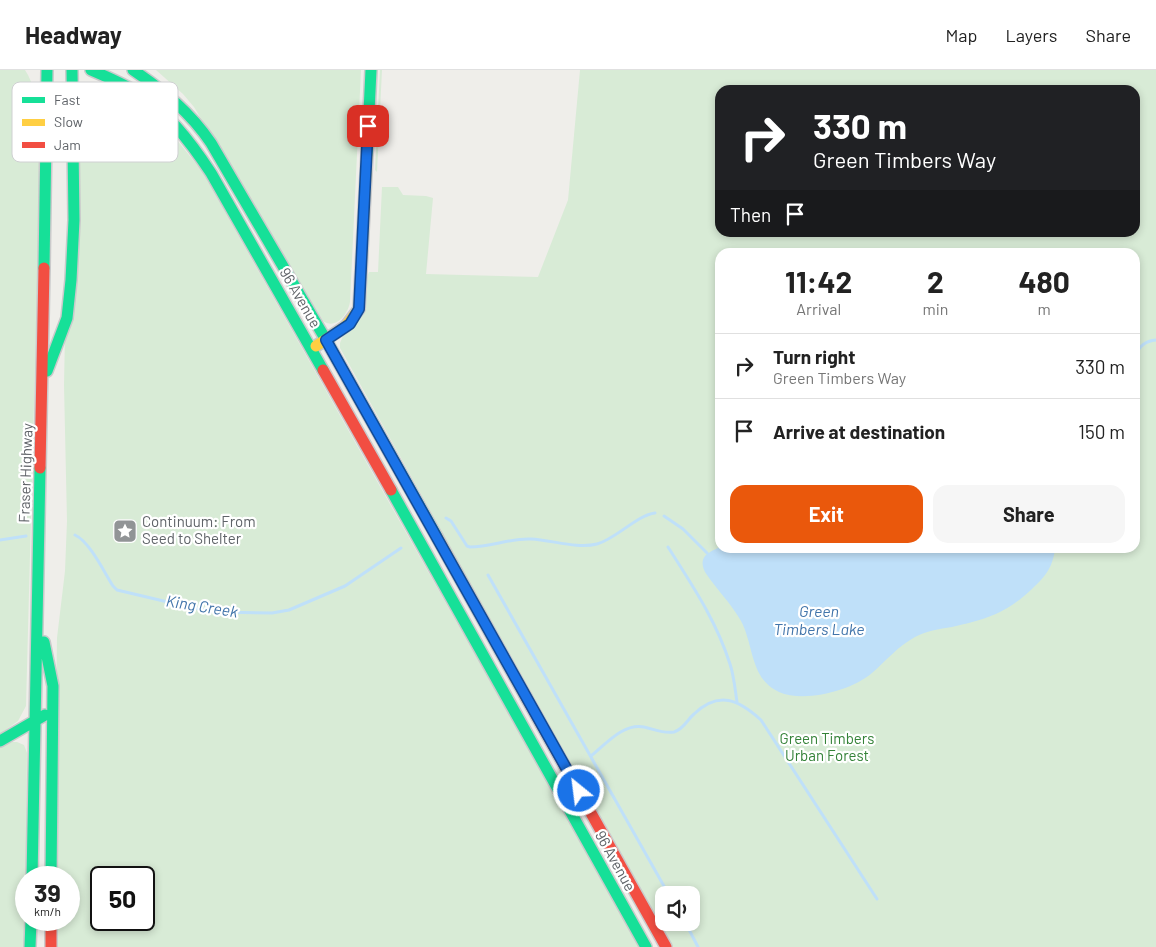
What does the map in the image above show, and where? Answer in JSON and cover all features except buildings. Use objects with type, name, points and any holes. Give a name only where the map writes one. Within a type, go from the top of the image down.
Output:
[{"type":"main road","name":"96 Avenue","points":[[91,70],[120,82]]},
{"type":"main road","name":"96 Avenue","points":[[133,70],[152,82]]},
{"type":"main road","points":[[311,349],[350,324],[359,309],[371,70]]},
{"type":"main road","name":"96 Avenue","points":[[178,103],[203,132],[326,340],[666,947]]},
{"type":"main road","name":"96 Avenue","points":[[178,129],[196,150],[211,173],[646,947]]},
{"type":"main road","name":"Fraser Highway","points":[[32,866],[46,162]]},
{"type":"main road","points":[[43,386],[68,311],[72,254],[74,162]]},
{"type":"main road","points":[[38,612],[53,686],[51,866]]},
{"type":"main road","points":[[0,741],[46,714],[53,702]]},
{"type":"main road","points":[[30,947],[31,931]]},
{"type":"main road","points":[[51,931],[51,947]]},
{"type":"green space","points":[[0,70],[25,70],[31,82],[12,82],[12,162],[40,162],[26,706],[18,721],[0,734]]},
{"type":"green space","points":[[156,70],[361,70],[350,302],[344,316],[337,322],[332,324],[323,321],[194,107],[178,90],[178,82],[170,82]]},
{"type":"green space","points":[[380,70],[382,70],[377,172],[375,170]]},
{"type":"green space","name":"Green Timbers Urban Forest","points":[[580,70],[1156,70],[1156,947],[672,947],[663,931],[700,931],[700,886],[655,886],[655,916],[340,348],[340,343],[369,272],[378,272],[382,187],[398,187],[403,195],[433,198],[426,274],[538,277],[568,200]]},
{"type":"green space","points":[[178,141],[202,171],[640,947],[53,947],[53,931],[80,931],[80,866],[54,866],[57,638],[65,571],[67,521],[64,385],[65,334],[76,162],[178,162]]},
{"type":"green space","points":[[17,742],[24,745],[27,753],[26,866],[15,866],[15,931],[25,931],[25,947],[0,947],[0,747]]},
{"type":"water","name":"Green Timbers Lake","points":[[715,549],[715,553],[1054,553],[1051,566],[1045,575],[1022,597],[1004,610],[975,621],[919,635],[903,645],[872,673],[852,685],[814,696],[801,696],[779,692],[763,679],[754,661],[741,621],[705,572],[703,559]]},
{"type":"waterway","points":[[1140,348],[1143,344],[1156,340]]},
{"type":"waterway","name":"King Creek","points":[[446,518],[451,521],[467,546],[470,547],[523,539],[589,545],[604,541],[641,518],[655,513]]},
{"type":"waterway","name":"King Creek","points":[[664,516],[683,529],[707,553]]},
{"type":"waterway","name":"King Creek","points":[[75,535],[86,544],[117,590],[216,612],[272,613],[289,610],[345,586],[401,548]]},
{"type":"waterway","name":"King Creek","points":[[0,540],[26,536]]},
{"type":"waterway","points":[[668,547],[703,603],[718,632],[731,669],[737,702]]},
{"type":"waterway","points":[[488,575],[664,886]]},
{"type":"waterway","points":[[591,756],[615,736],[629,728],[644,727],[662,732],[674,732],[683,727],[692,716],[712,702],[729,700],[737,703],[761,720],[877,899]]},
{"type":"waterway","points":[[690,931],[698,947]]},
{"type":"traffic: fast","points":[[47,70],[47,82]]},
{"type":"traffic: fast","points":[[72,70],[72,82]]},
{"type":"traffic: fast","points":[[91,70],[118,82]]},
{"type":"traffic: fast","points":[[133,70],[150,82]]},
{"type":"traffic: fast","points":[[367,154],[371,70]]},
{"type":"traffic: fast","points":[[178,105],[194,121],[211,143],[326,340],[437,537]]},
{"type":"traffic: fast","points":[[178,128],[211,173],[323,370]]},
{"type":"traffic: fast","points":[[44,268],[46,162]]},
{"type":"traffic: fast","points":[[47,371],[67,318],[74,220],[73,162]]},
{"type":"traffic: fast","points":[[32,866],[40,468]]},
{"type":"traffic: fast","points":[[391,490],[646,947]]},
{"type":"traffic: fast","points":[[44,642],[53,686],[51,866]]},
{"type":"traffic: fast","points":[[0,741],[45,715]]},
{"type":"traffic: fast","points":[[30,947],[31,931]]},
{"type":"traffic: slow","points":[[316,346],[346,326],[359,309],[367,154]]},
{"type":"traffic: slow","points":[[437,537],[526,697]]},
{"type":"traffic: jam","points":[[40,468],[44,268]]},
{"type":"traffic: jam","points":[[323,370],[391,490]]},
{"type":"traffic: jam","points":[[526,697],[666,947]]},
{"type":"traffic: jam","points":[[51,931],[51,947]]},
{"type":"place","name":"Continuum: From Seed to Shelter","points":[[125,531]]},
{"type":"route","points":[[368,126],[359,309],[346,328],[326,340],[579,791]]}]
